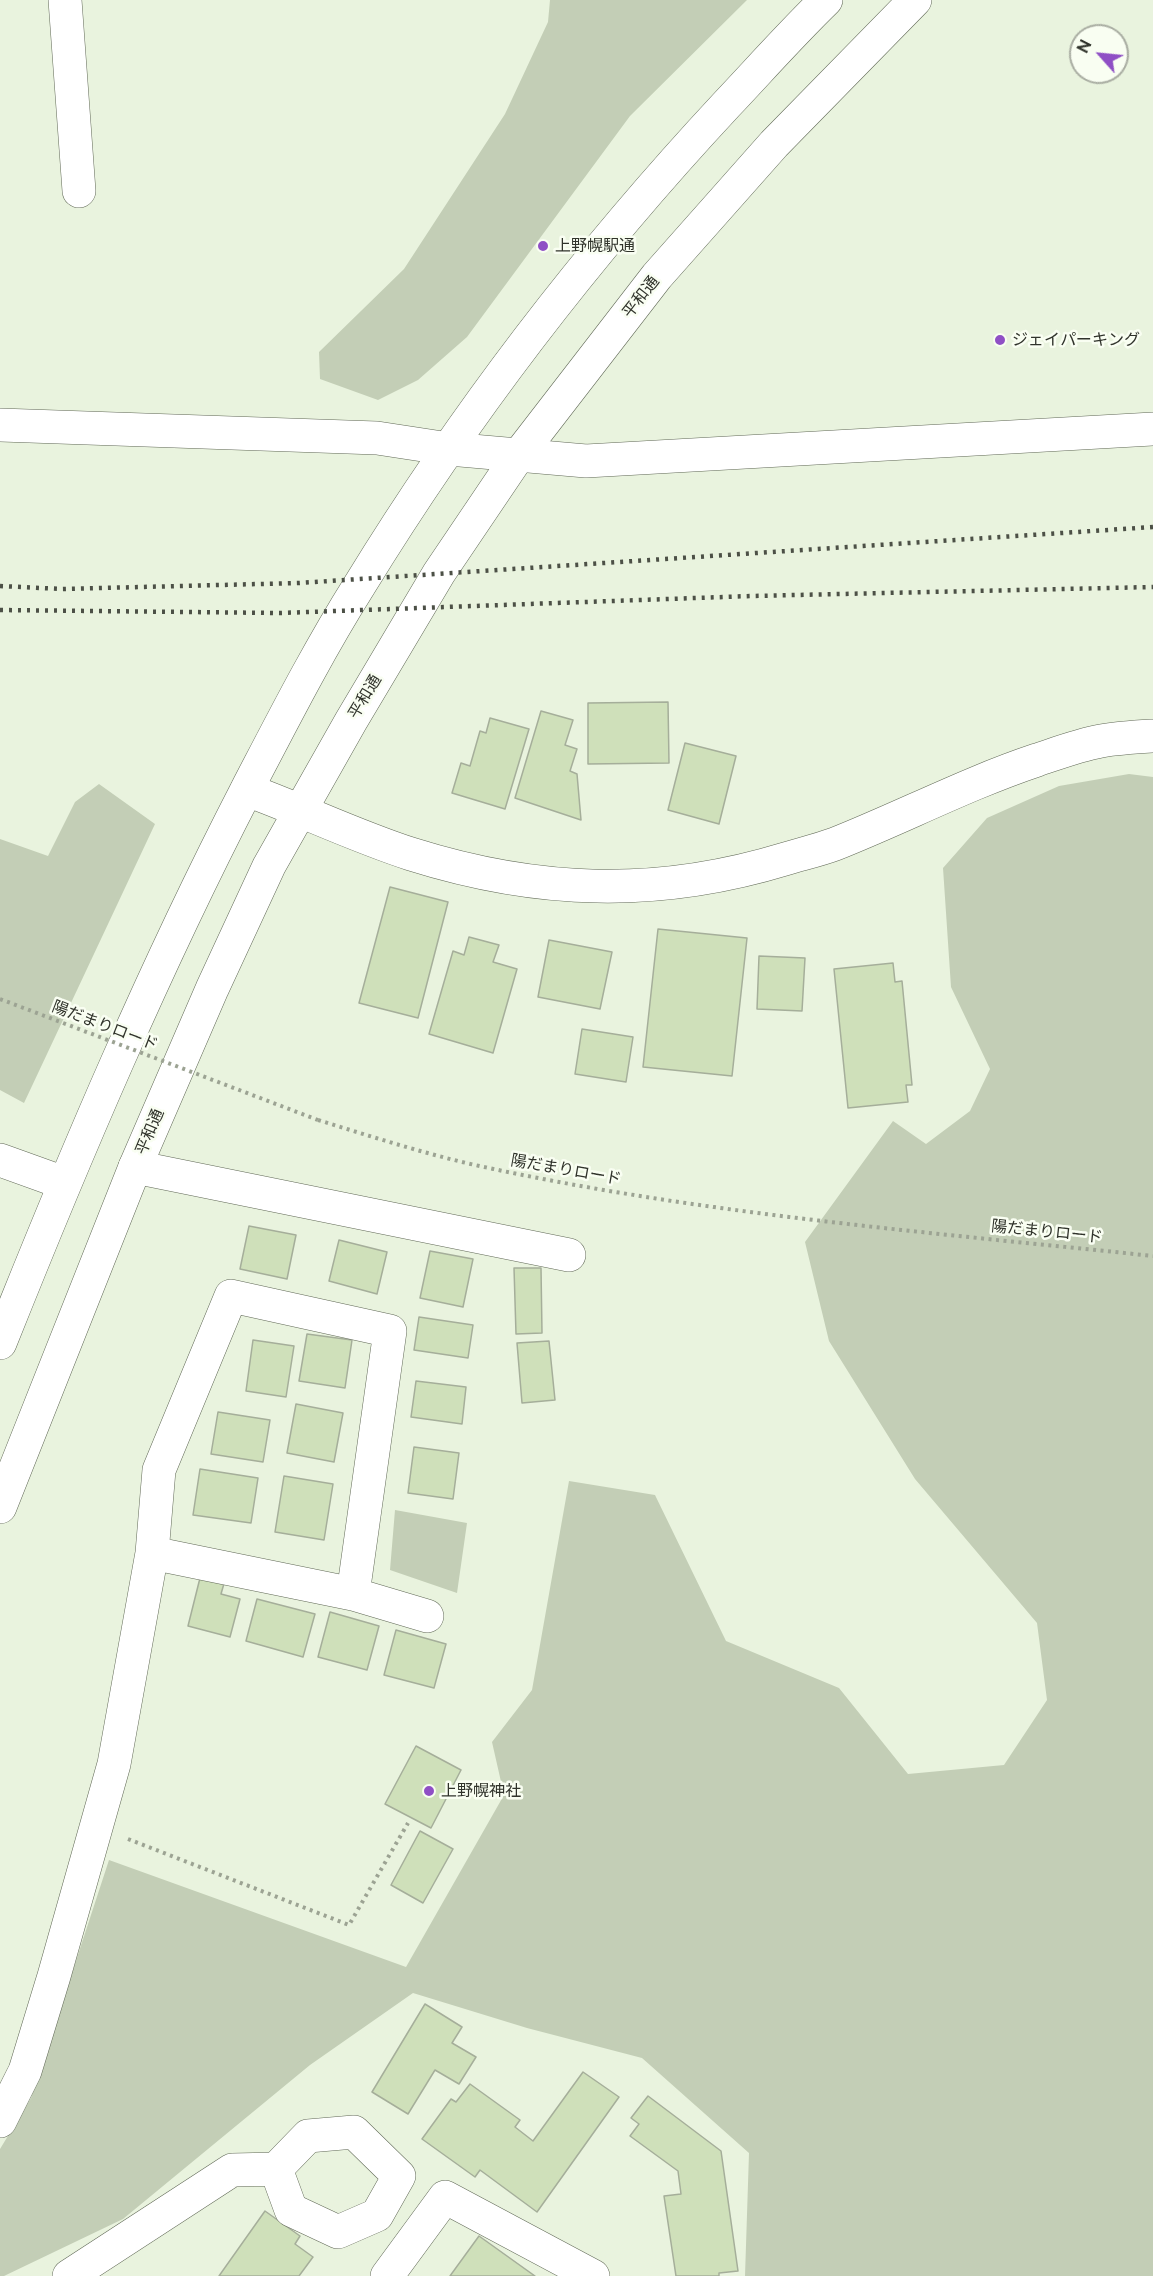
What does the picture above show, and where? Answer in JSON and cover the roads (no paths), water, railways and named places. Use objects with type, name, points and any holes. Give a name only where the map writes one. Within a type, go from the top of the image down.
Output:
[{"type":"main road","points":[[65,0],[79,191]]},
{"type":"main road","points":[[0,1343],[108,1080],[206,868],[281,723],[357,589],[448,449],[506,367],[616,229],[691,142],[826,0]]},
{"type":"main road","name":"平和通","points":[[0,1507],[135,1167],[269,866],[439,573],[518,456],[657,276],[774,144],[915,0]]},
{"type":"main road","points":[[0,425],[377,438],[448,449],[586,461],[1153,429]]},
{"type":"main road","points":[[247,790],[411,854],[513,878],[597,887],[665,885],[745,871],[833,845],[1008,770],[1059,752],[1099,742],[1153,736]]},
{"type":"main road","points":[[0,1160],[64,1183]]},
{"type":"main road","points":[[135,1167],[569,1255]]},
{"type":"main road","points":[[0,2121],[25,2071],[114,1764],[152,1553],[159,1470],[231,1296],[390,1331],[353,1594]]},
{"type":"main road","points":[[152,1553],[353,1594],[427,1616]]},
{"type":"main road","points":[[69,2276],[232,2170],[276,2169],[308,2136],[354,2132],[399,2176],[445,2197],[593,2276]]},
{"type":"main road","points":[[276,2169],[291,2210],[338,2232],[377,2215],[399,2176]]},
{"type":"main road","points":[[387,2276],[445,2197]]},
{"type":"railway","points":[[0,586],[62,589],[299,583],[1153,527]]},
{"type":"railway","points":[[0,610],[280,613],[751,596],[1153,587]]},
{"type":"place","name":"上野幌駅通","points":[[543,246]]},
{"type":"place","name":"ジェイパーキング","points":[[1000,340]]},
{"type":"place","name":"上野幌神社","points":[[429,1791]]}]
